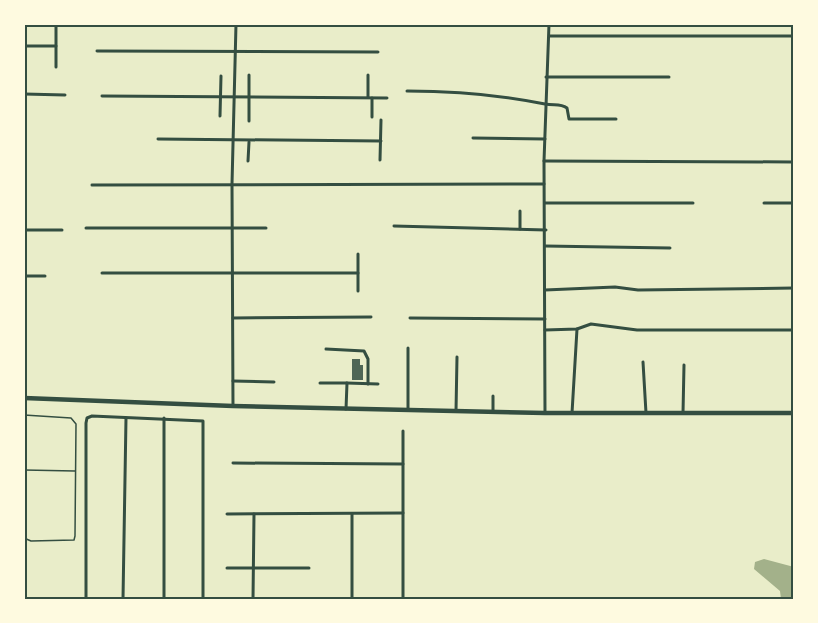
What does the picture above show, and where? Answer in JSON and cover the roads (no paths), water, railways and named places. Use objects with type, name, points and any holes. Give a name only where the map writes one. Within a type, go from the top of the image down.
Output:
[{"type":"main road","points":[[24,398],[233,406],[545,413],[794,413]]},
{"type":"street","points":[[56,24],[56,67]]},
{"type":"street","points":[[233,406],[232,184],[235,141],[236,24]]},
{"type":"street","points":[[545,413],[544,161],[549,24]]},
{"type":"street","points":[[549,36],[794,36]]},
{"type":"street","points":[[24,46],[56,46]]},
{"type":"street","points":[[98,51],[378,52]]},
{"type":"street","points":[[249,75],[249,121]]},
{"type":"street","points":[[368,75],[372,117]]},
{"type":"street","points":[[220,116],[221,76]]},
{"type":"street","points":[[546,77],[669,76]]},
{"type":"street","points":[[407,91],[517,97],[566,107],[569,118],[616,119]]},
{"type":"street","points":[[24,94],[65,95]]},
{"type":"street","points":[[102,96],[387,98]]},
{"type":"street","points":[[380,160],[381,120]]},
{"type":"street","points":[[473,138],[545,139]]},
{"type":"street","points":[[158,139],[381,141]]},
{"type":"street","points":[[248,161],[249,141]]},
{"type":"street","points":[[544,161],[794,162]]},
{"type":"street","points":[[92,185],[544,184]]},
{"type":"street","points":[[545,203],[693,203]]},
{"type":"street","points":[[764,203],[794,203]]},
{"type":"street","points":[[520,211],[520,229]]},
{"type":"street","points":[[394,226],[546,230]]},
{"type":"street","points":[[86,228],[267,228]]},
{"type":"street","points":[[122,228],[122,234]]},
{"type":"street","points":[[24,230],[62,230]]},
{"type":"street","points":[[546,246],[670,248]]},
{"type":"street","points":[[358,254],[358,291]]},
{"type":"street","points":[[102,273],[358,273]]},
{"type":"street","points":[[24,276],[45,276]]},
{"type":"street","points":[[545,290],[615,287],[638,290],[794,288]]},
{"type":"street","points":[[233,318],[371,317]]},
{"type":"street","points":[[410,318],[545,319]]},
{"type":"street","points":[[545,330],[577,329],[591,324],[637,330],[794,330]]},
{"type":"street","points":[[572,413],[577,329]]},
{"type":"street","points":[[408,348],[408,410]]},
{"type":"street","points":[[326,349],[364,351],[368,359],[368,384]]},
{"type":"street","points":[[456,411],[457,357]]},
{"type":"street","points":[[643,362],[646,413]]},
{"type":"street","points":[[682,413],[684,365]]},
{"type":"street","points":[[233,381],[274,382]]},
{"type":"street","points":[[320,383],[378,384]]},
{"type":"street","points":[[346,409],[347,383]]},
{"type":"street","points":[[493,396],[493,411]]},
{"type":"street","points":[[86,599],[87,418],[92,416],[203,421],[203,599]]},
{"type":"street","points":[[123,599],[126,417]]},
{"type":"street","points":[[164,418],[164,599]]},
{"type":"street","points":[[403,431],[403,599]]},
{"type":"street","points":[[233,463],[403,464]]},
{"type":"street","points":[[351,513],[352,599]]},
{"type":"street","points":[[227,514],[403,513]]},
{"type":"street","points":[[253,599],[254,514]]},
{"type":"street","points":[[228,568],[309,568]]},
{"type":"lane","points":[[24,415],[67,417],[74,421],[76,471],[74,540],[31,541],[24,538]]},
{"type":"lane","points":[[24,470],[76,471]]}]
